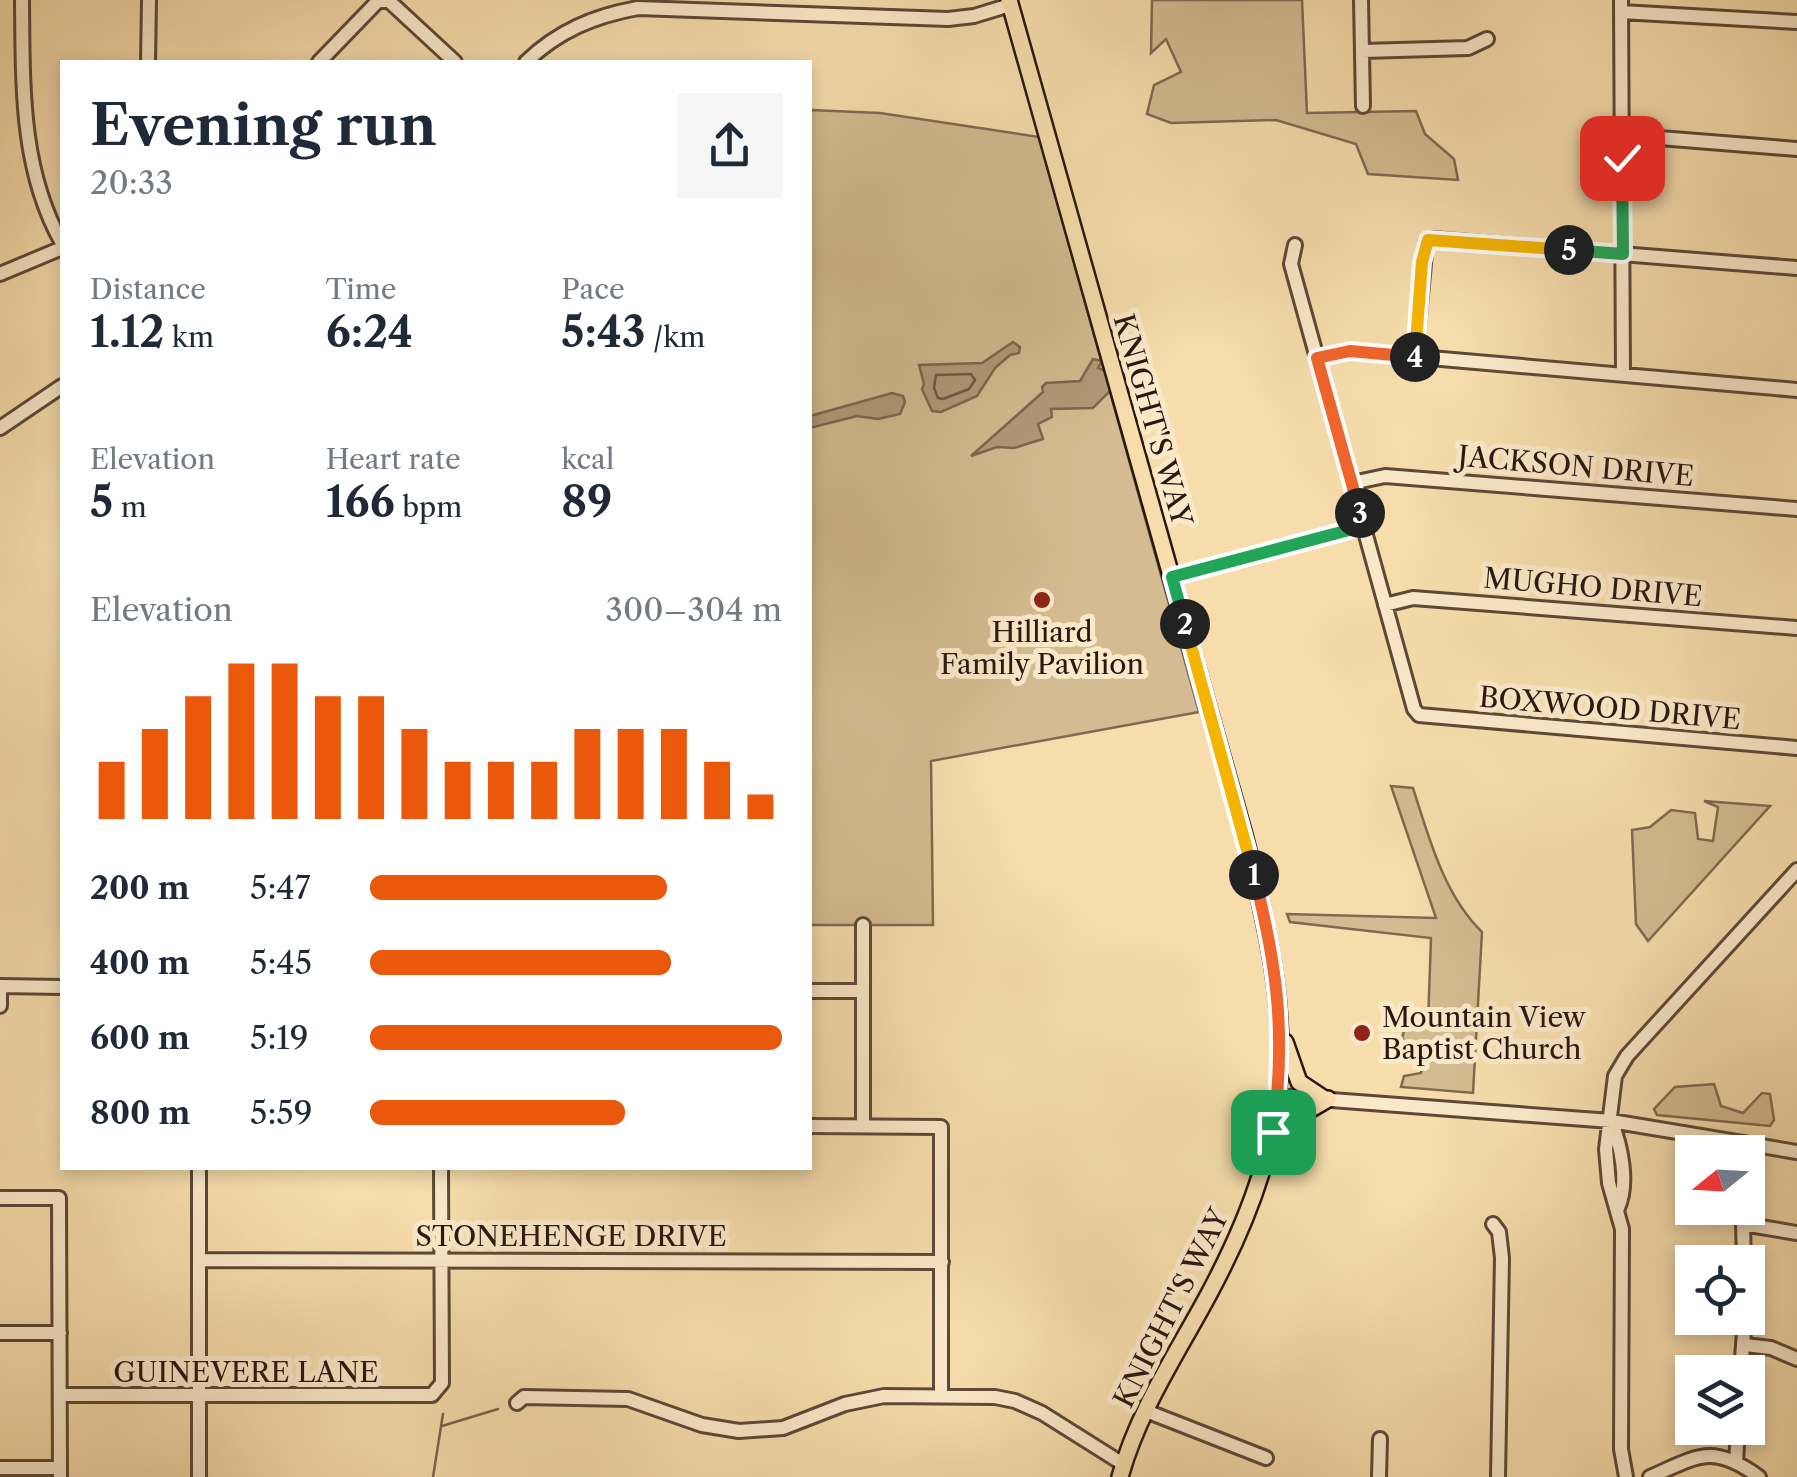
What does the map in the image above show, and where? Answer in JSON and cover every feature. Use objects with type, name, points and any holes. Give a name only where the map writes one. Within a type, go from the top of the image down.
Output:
[{"type":"main road","name":"KNIGHT'S WAY","points":[[1009,2],[1260,897],[1276,974],[1282,1032],[1271,1146],[1240,1232],[1146,1411],[1122,1471]]},
{"type":"main road","points":[[1271,1146],[1292,1120],[1325,1098],[1305,1088],[1295,1075],[1282,1032]]},
{"type":"street","points":[[22,0],[25,120],[30,155],[44,206],[60,242]]},
{"type":"street","points":[[148,60],[149,0]]},
{"type":"street","points":[[322,60],[378,1],[389,0],[452,60]]},
{"type":"street","points":[[1361,0],[1363,106]]},
{"type":"street","points":[[528,60],[557,36],[596,17],[662,4],[948,19],[974,16],[1009,2]]},
{"type":"street","points":[[1623,375],[1622,6],[1797,22]]},
{"type":"street","points":[[1362,51],[1468,48],[1487,39]]},
{"type":"street","points":[[1622,135],[1797,149]]},
{"type":"street","points":[[1415,358],[1426,243],[1433,239],[1797,268]]},
{"type":"street","points":[[1295,246],[1292,264],[1386,605]]},
{"type":"street","points":[[0,274],[60,247]]},
{"type":"street","points":[[1317,358],[1350,351],[1797,390]]},
{"type":"street","points":[[0,428],[60,387]]},
{"type":"street","name":"JACKSON DRIVE","points":[[1352,483],[1385,476],[1797,510]]},
{"type":"street","points":[[1172,577],[1364,526]]},
{"type":"street","name":"MUGHO DRIVE","points":[[1386,605],[1412,598],[1797,628]]},
{"type":"street","name":"BOXWOOD DRIVE","points":[[1386,605],[1414,710],[1419,715],[1797,748]]},
{"type":"street","points":[[1626,1477],[1621,1448],[1622,1229],[1618,1208],[1623,1186],[1618,1136],[1611,1121],[1615,1076],[1627,1056],[1797,870]]},
{"type":"street","points":[[863,925],[863,1126]]},
{"type":"street","points":[[0,1006],[0,986],[60,987]]},
{"type":"street","points":[[812,991],[863,991]]},
{"type":"street","points":[[1278,1096],[1611,1121],[1797,1152]]},
{"type":"street","points":[[812,1126],[940,1127],[941,1396]]},
{"type":"street","points":[[199,1170],[199,1477]]},
{"type":"street","points":[[441,1170],[441,1261]]},
{"type":"street","points":[[0,1198],[59,1198],[60,1473],[0,1468]]},
{"type":"street","points":[[1493,1224],[1499,1232],[1502,1258],[1498,1477]]},
{"type":"street","points":[[1744,1245],[1743,1224],[1797,1233]]},
{"type":"street","name":"STONEHENGE DRIVE","points":[[199,1260],[942,1262]]},
{"type":"street","name":"GUINEVERE LANE","points":[[60,1395],[432,1395],[442,1382],[441,1261]]},
{"type":"street","points":[[0,1334],[60,1333]]},
{"type":"street","points":[[1744,1355],[1745,1335]]},
{"type":"street","points":[[1745,1345],[1770,1348],[1797,1359]]},
{"type":"street","points":[[517,1403],[524,1397],[628,1399],[702,1425],[739,1431],[783,1428],[863,1399],[994,1396],[1015,1401],[1122,1471]]},
{"type":"street","points":[[1146,1411],[1266,1458]]},
{"type":"street","points":[[1379,1477],[1380,1439]]},
{"type":"street","points":[[1736,1462],[1737,1445]]},
{"type":"street","points":[[1650,1477],[1691,1458],[1708,1455],[1736,1462],[1759,1477]]},
{"type":"shaded area","points":[[1152,0],[1302,0],[1307,113],[1416,111],[1425,134],[1454,159],[1458,180],[1368,174],[1356,144],[1276,120],[1171,123],[1147,114],[1154,85],[1181,72],[1166,39],[1151,53]]},
{"type":"shaded area","points":[[812,110],[880,113],[1039,137],[1199,712],[931,761],[933,925],[812,925]]},
{"type":"shaded area","points":[[1391,786],[1413,788],[1448,883],[1482,932],[1473,1093],[1401,1087],[1404,1076],[1421,1073],[1424,1049],[1408,1047],[1402,1038],[1406,1024],[1428,1023],[1431,938],[1290,922],[1287,914],[1436,918]]},
{"type":"shaded area","points":[[1704,801],[1770,806],[1648,941],[1636,924],[1632,830],[1650,827],[1671,810],[1695,813],[1698,839],[1713,841],[1718,807]]},
{"type":"shaded area","points":[[1714,1084],[1721,1106],[1743,1113],[1762,1093],[1770,1094],[1774,1120],[1770,1126],[1657,1115],[1654,1109],[1675,1087]]},
{"type":"water","points":[[1013,342],[1020,347],[1019,353],[1010,355],[995,368],[977,396],[941,412],[932,411],[922,389],[919,365],[982,363]]},
{"type":"water","points":[[1093,359],[1102,361],[1098,368],[1105,371],[1111,390],[1093,408],[1051,409],[1052,417],[1038,424],[1043,439],[971,456],[1043,392],[1046,383],[1080,381]]},
{"type":"water","points":[[892,393],[903,396],[905,402],[900,414],[878,419],[857,416],[812,427],[812,415]]},
{"type":"waterway","points":[[442,1426],[498,1409]]},
{"type":"waterway","points":[[433,1477],[443,1414]]},
{"type":"place","name":"Hilliard Family Pavilion","points":[[1042,600]]},
{"type":"place","name":"Mountain View Baptist Church","points":[[1362,1033]]},
{"type":"route","points":[[1273,1132],[1282,1032],[1276,974],[1244,835],[1172,577],[1364,526],[1317,358],[1350,351],[1415,358],[1422,262],[1428,240],[1623,254],[1622,158]]}]
